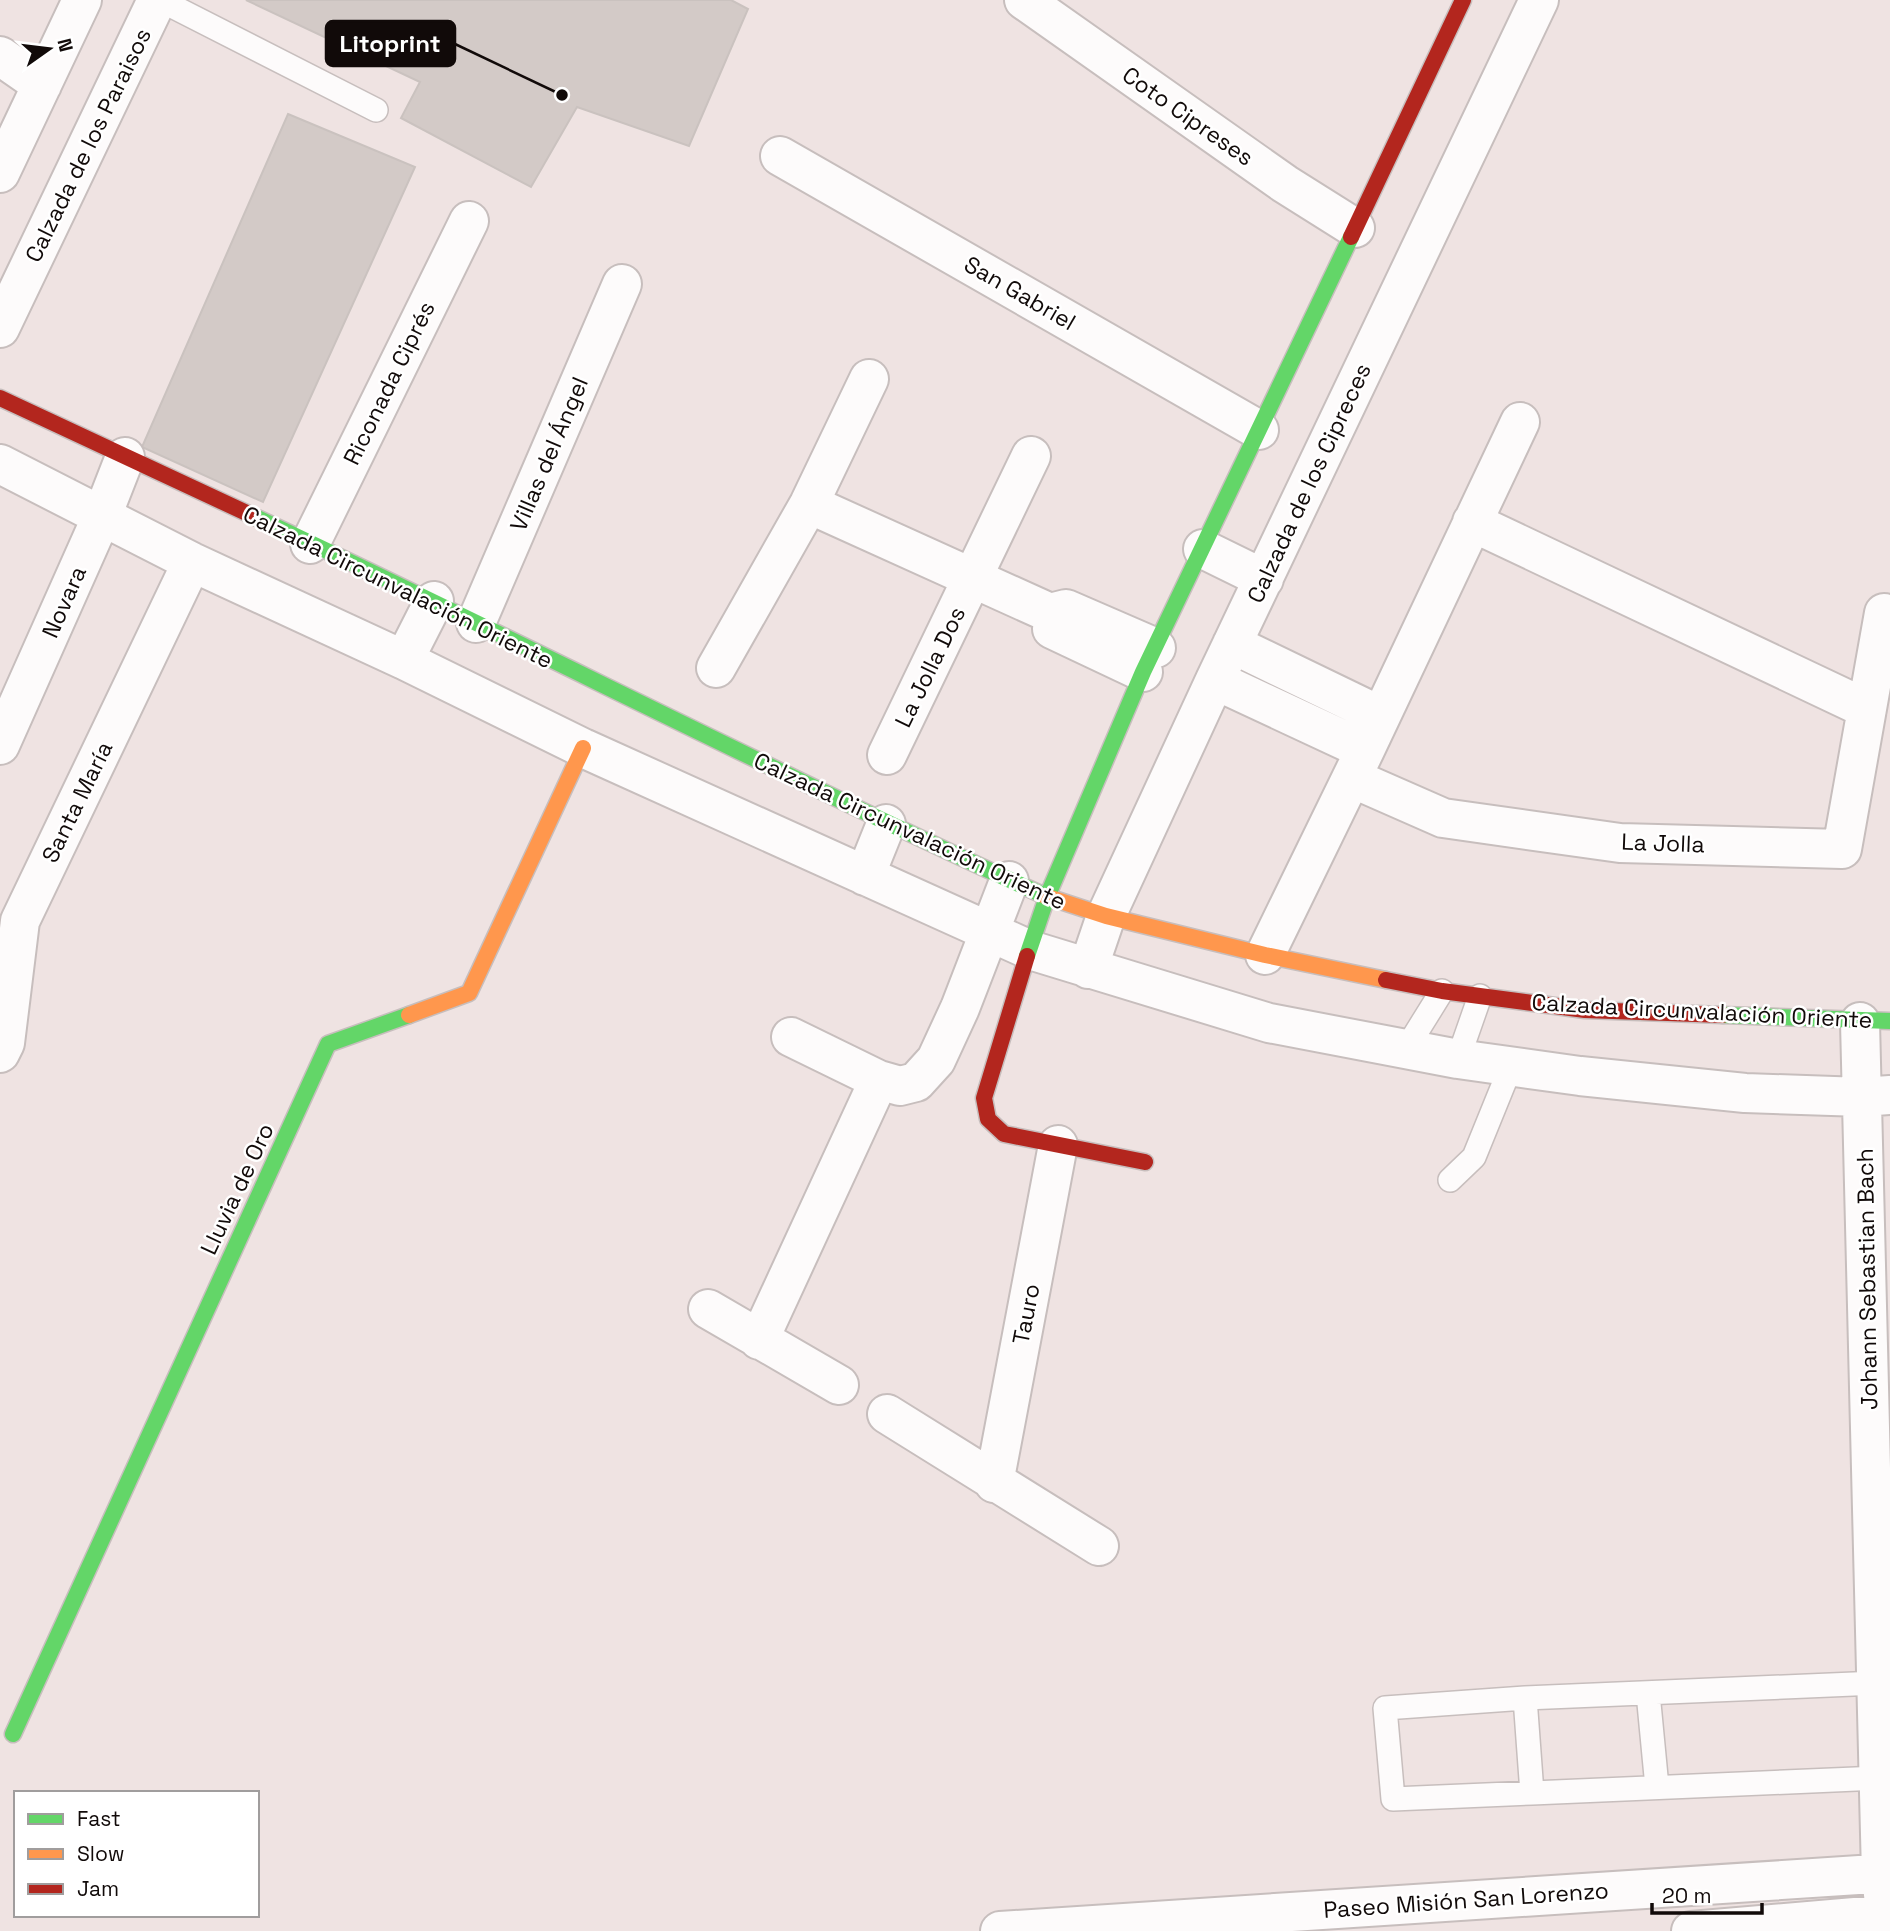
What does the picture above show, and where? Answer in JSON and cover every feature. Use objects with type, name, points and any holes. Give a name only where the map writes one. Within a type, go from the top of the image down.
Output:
[{"type":"street","points":[[0,173],[82,0]]},
{"type":"street","name":"Calzada de los Paraisos","points":[[0,328],[158,0]]},
{"type":"street","name":"Coto Cipreses","points":[[1024,0],[1285,184],[1356,228]]},
{"type":"street","points":[[1145,1163],[1004,1134],[988,1119],[984,1098],[1047,897],[1149,660],[1463,0]]},
{"type":"street","name":"Calzada de los Cipreces","points":[[1088,969],[1105,916],[1533,2]]},
{"type":"street","points":[[0,56],[43,85]]},
{"type":"street","name":"San Gabriel","points":[[780,156],[1259,430]]},
{"type":"street","name":"Riconada Ciprés","points":[[310,544],[469,221]]},
{"type":"street","name":"Villas del Ángel","points":[[476,624],[622,284]]},
{"type":"street","points":[[716,668],[809,504],[869,379]]},
{"type":"street","name":"Calzada Circunvalación Oriente","points":[[0,398],[434,601],[886,824],[1047,897],[1105,916],[1265,955],[1443,991],[1585,1010],[1875,1021]]},
{"type":"street","points":[[1265,955],[1520,422]]},
{"type":"street","name":"La Jolla Dos","points":[[887,755],[1031,456]]},
{"type":"street","name":"Novara","points":[[0,745],[102,516],[125,457]]},
{"type":"street","points":[[0,464],[192,562],[404,660],[583,748],[1030,950],[1269,1023],[1458,1059],[1745,1093],[1876,1096]]},
{"type":"street","name":"La Jolla Dos","points":[[809,504],[1050,614],[1066,610],[1149,660]]},
{"type":"street","points":[[1472,522],[1867,709]]},
{"type":"street","points":[[1203,549],[1264,579]]},
{"type":"street","name":"Santa María","points":[[0,1053],[5,1044],[20,921],[192,562]]},
{"type":"street","points":[[404,660],[434,601]]},
{"type":"street","name":"La Jolla","points":[[1232,645],[1366,748],[1443,818],[1620,843],[1842,849],[1884,613]]},
{"type":"street","name":"La Jolla","points":[[1215,680],[1366,748]]},
{"type":"street","name":"Lluvia de Oro","points":[[13,1734],[328,1045],[469,993],[583,748]]},
{"type":"street","points":[[865,876],[886,824]]},
{"type":"street","points":[[791,1037],[879,1080],[900,1086],[916,1082],[936,1060],[960,1008],[1009,881]]},
{"type":"street","name":"Johann Sebastian Bach","points":[[1875,1021],[1877,1683],[1879,1778],[1887,1914]]},
{"type":"street","points":[[759,1340],[879,1080]]},
{"type":"street","name":"Tauro","points":[[994,1483],[1058,1145]]},
{"type":"street","points":[[708,1309],[839,1385]]},
{"type":"street","points":[[887,1414],[1099,1546]]},
{"type":"street","name":"Paseo Misión San Lorenzo","points":[[1000,1931],[1886,1873]]},
{"type":"street","points":[[1691,1931],[1887,1914]]},
{"type":"lane","points":[[158,0],[376,110]]},
{"type":"lane","points":[[1406,1049],[1443,991]]},
{"type":"lane","points":[[1458,1059],[1480,996]]},
{"type":"lane","points":[[1450,1180],[1475,1157],[1511,1066]]},
{"type":"lane","points":[[1877,1683],[1525,1698],[1385,1708],[1393,1799],[1879,1778]]},
{"type":"lane","points":[[1648,1693],[1657,1787]]},
{"type":"lane","points":[[1525,1698],[1532,1793]]},
{"type":"building","points":[[246,0],[731,0],[748,9],[689,146],[577,107],[531,187],[401,118],[420,82]]},
{"type":"building","points":[[288,114],[415,167],[263,502],[142,447]]},
{"type":"traffic: fast","points":[[1027,956],[1047,897],[1143,672],[1351,237]]},
{"type":"traffic: fast","points":[[253,516],[846,803],[1045,896]]},
{"type":"traffic: fast","points":[[13,1734],[328,1044],[409,1015]]},
{"type":"traffic: fast","points":[[1723,1015],[1890,1021]]},
{"type":"traffic: slow","points":[[409,1015],[469,993],[583,748]]},
{"type":"traffic: slow","points":[[1045,896],[1106,916],[1265,955],[1386,980]]},
{"type":"traffic: jam","points":[[1351,237],[1463,0]]},
{"type":"traffic: jam","points":[[0,398],[253,516]]},
{"type":"traffic: jam","points":[[1027,956],[984,1098],[988,1119],[1004,1134],[1145,1162]]},
{"type":"traffic: jam","points":[[1386,980],[1442,991],[1585,1010],[1723,1015]]},
{"type":"place","name":"Litoprint","points":[[562,95]]}]
